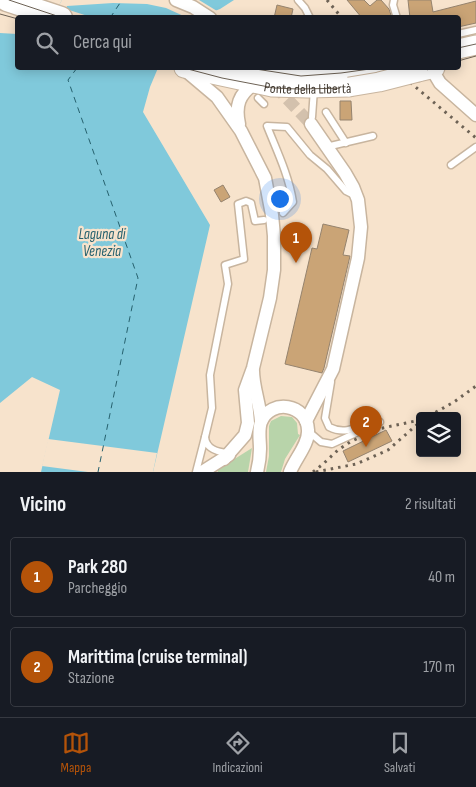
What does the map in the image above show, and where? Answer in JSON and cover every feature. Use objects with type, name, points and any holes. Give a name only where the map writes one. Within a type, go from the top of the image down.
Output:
[{"type":"highway","points":[[7,0],[31,14]]},
{"type":"highway","points":[[0,11],[31,14]]},
{"type":"main road","points":[[461,48],[476,44]]},
{"type":"main road","points":[[461,61],[476,58]]},
{"type":"main road","name":"Ponte della Libertà","points":[[192,70],[253,83],[301,77],[379,82],[425,70]]},
{"type":"main road","points":[[222,77],[236,70],[270,76],[301,77]]},
{"type":"main road","name":"Ponte della Libertà","points":[[345,80],[373,70]]},
{"type":"street","points":[[181,2],[198,15]]},
{"type":"street","points":[[181,2],[205,15]]},
{"type":"street","points":[[184,70],[222,102]]},
{"type":"street","points":[[430,70],[440,83],[476,115]]},
{"type":"street","points":[[222,77],[216,91],[241,131],[265,178],[270,198],[275,254],[271,289],[245,396],[249,419],[247,429],[241,440],[226,456]]},
{"type":"street","points":[[241,131],[237,114],[238,102],[253,83]]},
{"type":"street","points":[[290,472],[306,440],[307,426],[333,369],[361,241],[360,214],[356,195],[345,172],[326,147],[317,131],[308,122]]},
{"type":"street","points":[[253,368],[260,426],[260,453],[257,472]]},
{"type":"street","points":[[257,389],[265,397],[281,407]]},
{"type":"street","points":[[202,472],[251,441],[270,410],[288,407],[296,410],[307,426]]},
{"type":"lane","points":[[298,0],[308,15]]},
{"type":"lane","points":[[394,0],[393,5],[396,15]]},
{"type":"lane","points":[[461,33],[476,30]]},
{"type":"lane","points":[[301,77],[308,122]]},
{"type":"lane","points":[[253,83],[264,104]]},
{"type":"lane","points":[[326,112],[346,143]]},
{"type":"lane","points":[[283,213],[293,202],[283,165],[267,126],[287,127],[310,155],[327,169],[346,191],[356,195]]},
{"type":"lane","points":[[326,147],[373,136]]},
{"type":"lane","points":[[451,165],[476,147]]},
{"type":"lane","points":[[196,472],[212,408],[210,375],[228,284],[225,265],[244,259],[238,204],[246,201],[251,202],[255,221],[264,220]]},
{"type":"lane","points":[[333,369],[325,418],[329,427],[340,432],[351,430],[371,421]]},
{"type":"lane","points":[[307,426],[321,442],[332,444],[380,422]]},
{"type":"lane","points":[[205,437],[205,442],[211,448],[226,456]]},
{"type":"green space","points":[[281,416],[292,417],[297,423],[298,434],[300,435],[285,459],[281,472],[266,472],[269,456],[269,426],[271,421]]},
{"type":"green space","points":[[252,448],[248,472],[218,472],[217,470]]},
{"type":"water","points":[[62,0],[234,0],[220,9],[204,15],[54,15]]},
{"type":"water","name":"Laguna di Venezia","points":[[0,33],[15,34],[15,70],[157,70],[143,112],[210,225],[153,472],[41,472],[60,390],[32,377],[0,403]]},
{"type":"pier","points":[[62,0],[199,0],[217,11],[205,15],[181,15],[166,8],[147,4],[113,3],[67,6],[66,9],[85,15],[53,15]]},
{"type":"pier","points":[[48,439],[157,453],[153,472],[88,472],[42,466]]},
{"type":"building","points":[[347,0],[364,0],[370,6],[377,0],[381,0],[389,9],[391,15],[360,15]]},
{"type":"building","points":[[408,0],[431,0],[433,12],[476,1],[476,23],[461,26],[461,15],[410,15]]},
{"type":"building","points":[[277,5],[293,9],[292,15],[275,15]]},
{"type":"building","points":[[340,101],[351,101],[352,120],[340,120]]},
{"type":"building","points":[[223,185],[230,197],[221,202],[214,190]]},
{"type":"building","points":[[323,224],[349,230],[343,255],[350,256],[322,373],[285,364],[312,248],[317,249]]},
{"type":"building","points":[[386,430],[392,441],[348,462],[343,451]]},
{"type":"ferry route","points":[[112,15],[122,0]]},
{"type":"ferry route","points":[[76,70],[68,80],[138,278],[98,472]]},
{"type":"tunnel","points":[[275,86],[311,124]]},
{"type":"tram line","points":[[9,0],[54,15]]},
{"type":"tram line","points":[[0,14],[15,18]]},
{"type":"tram line","points":[[461,47],[476,44]]},
{"type":"tram line","points":[[461,60],[476,56]]},
{"type":"tram line","points":[[192,70],[274,88],[298,89],[349,88],[375,84],[427,70]]},
{"type":"tram line","points":[[262,70],[301,76],[363,70]]},
{"type":"railway","points":[[327,0],[340,15]]},
{"type":"railway","points":[[395,70],[476,138]]},
{"type":"railway","points":[[436,412],[476,386]]},
{"type":"railway","points":[[313,472],[350,442],[378,429],[416,421]]},
{"type":"railway","points":[[316,472],[356,464],[388,450],[416,426]]},
{"type":"place","name":"Park 280","points":[[296,263]]},
{"type":"place","name":"Marittima (cruise terminal)","points":[[366,447]]}]
